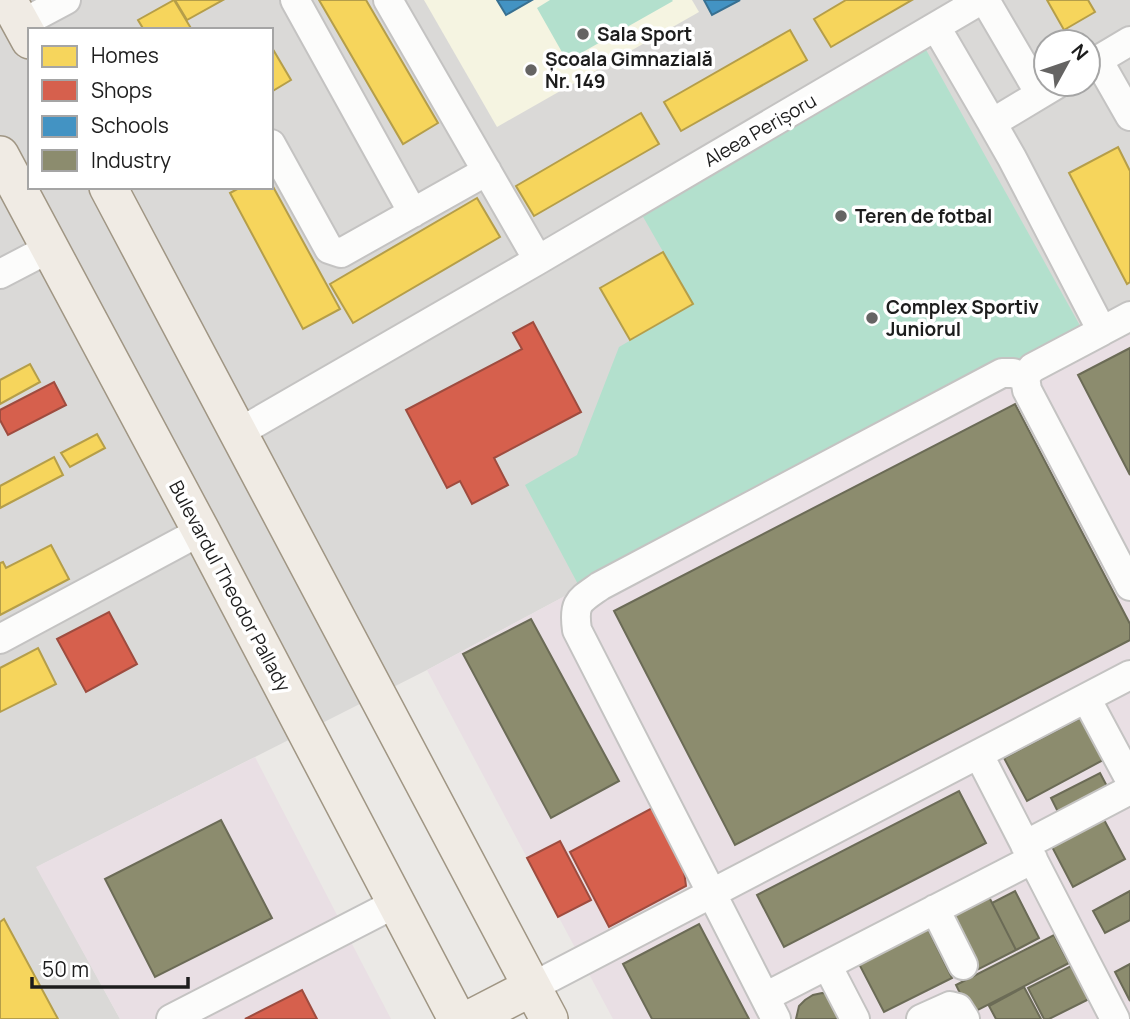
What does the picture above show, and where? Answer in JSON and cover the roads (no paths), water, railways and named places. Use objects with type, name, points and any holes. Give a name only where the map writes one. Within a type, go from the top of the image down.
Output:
[{"type":"main road","name":"Bulevardul Theodor Pallady","points":[[0,157],[201,531],[457,1019]]},
{"type":"main road","points":[[109,189],[540,1003],[470,1019]]},
{"type":"street","points":[[295,0],[413,213]]},
{"type":"street","points":[[387,0],[538,260]]},
{"type":"street","points":[[983,0],[1032,66]]},
{"type":"street","name":"Aleea Perișoru","points":[[238,433],[983,0]]},
{"type":"street","points":[[20,22],[62,2]]},
{"type":"street","points":[[936,26],[1012,159],[1102,331]]},
{"type":"street","points":[[1102,58],[1130,41]]},
{"type":"street","points":[[1102,76],[1130,116]]},
{"type":"street","points":[[992,124],[1034,98]]},
{"type":"street","points":[[273,148],[329,249],[341,253],[486,171]]},
{"type":"street","points":[[0,274],[50,248]]},
{"type":"street","points":[[1130,316],[1032,368],[1025,377],[1027,390],[1130,586]]},
{"type":"street","points":[[1025,377],[1002,373],[600,586],[580,600],[574,613],[577,630],[770,1008],[827,965],[934,909],[1130,790]]},
{"type":"street","points":[[0,639],[201,531]]},
{"type":"street","points":[[540,1003],[711,894],[1130,675]]},
{"type":"street","points":[[1086,698],[1130,780]]},
{"type":"street","points":[[979,755],[1115,1019]]},
{"type":"street","points":[[171,1019],[397,903]]},
{"type":"street","points":[[934,909],[963,965]]},
{"type":"street","points":[[827,965],[855,1019]]},
{"type":"street","points":[[922,1019],[950,1006],[958,1008],[965,1019]]},
{"type":"place","name":"Sala Sport","points":[[583,34]]},
{"type":"place","name":"Școala Gimnazială Nr. 149","points":[[531,70]]},
{"type":"place","name":"Teren de fotbal","points":[[841,216]]},
{"type":"place","name":"Complex Sportiv Juniorul","points":[[872,318]]}]
